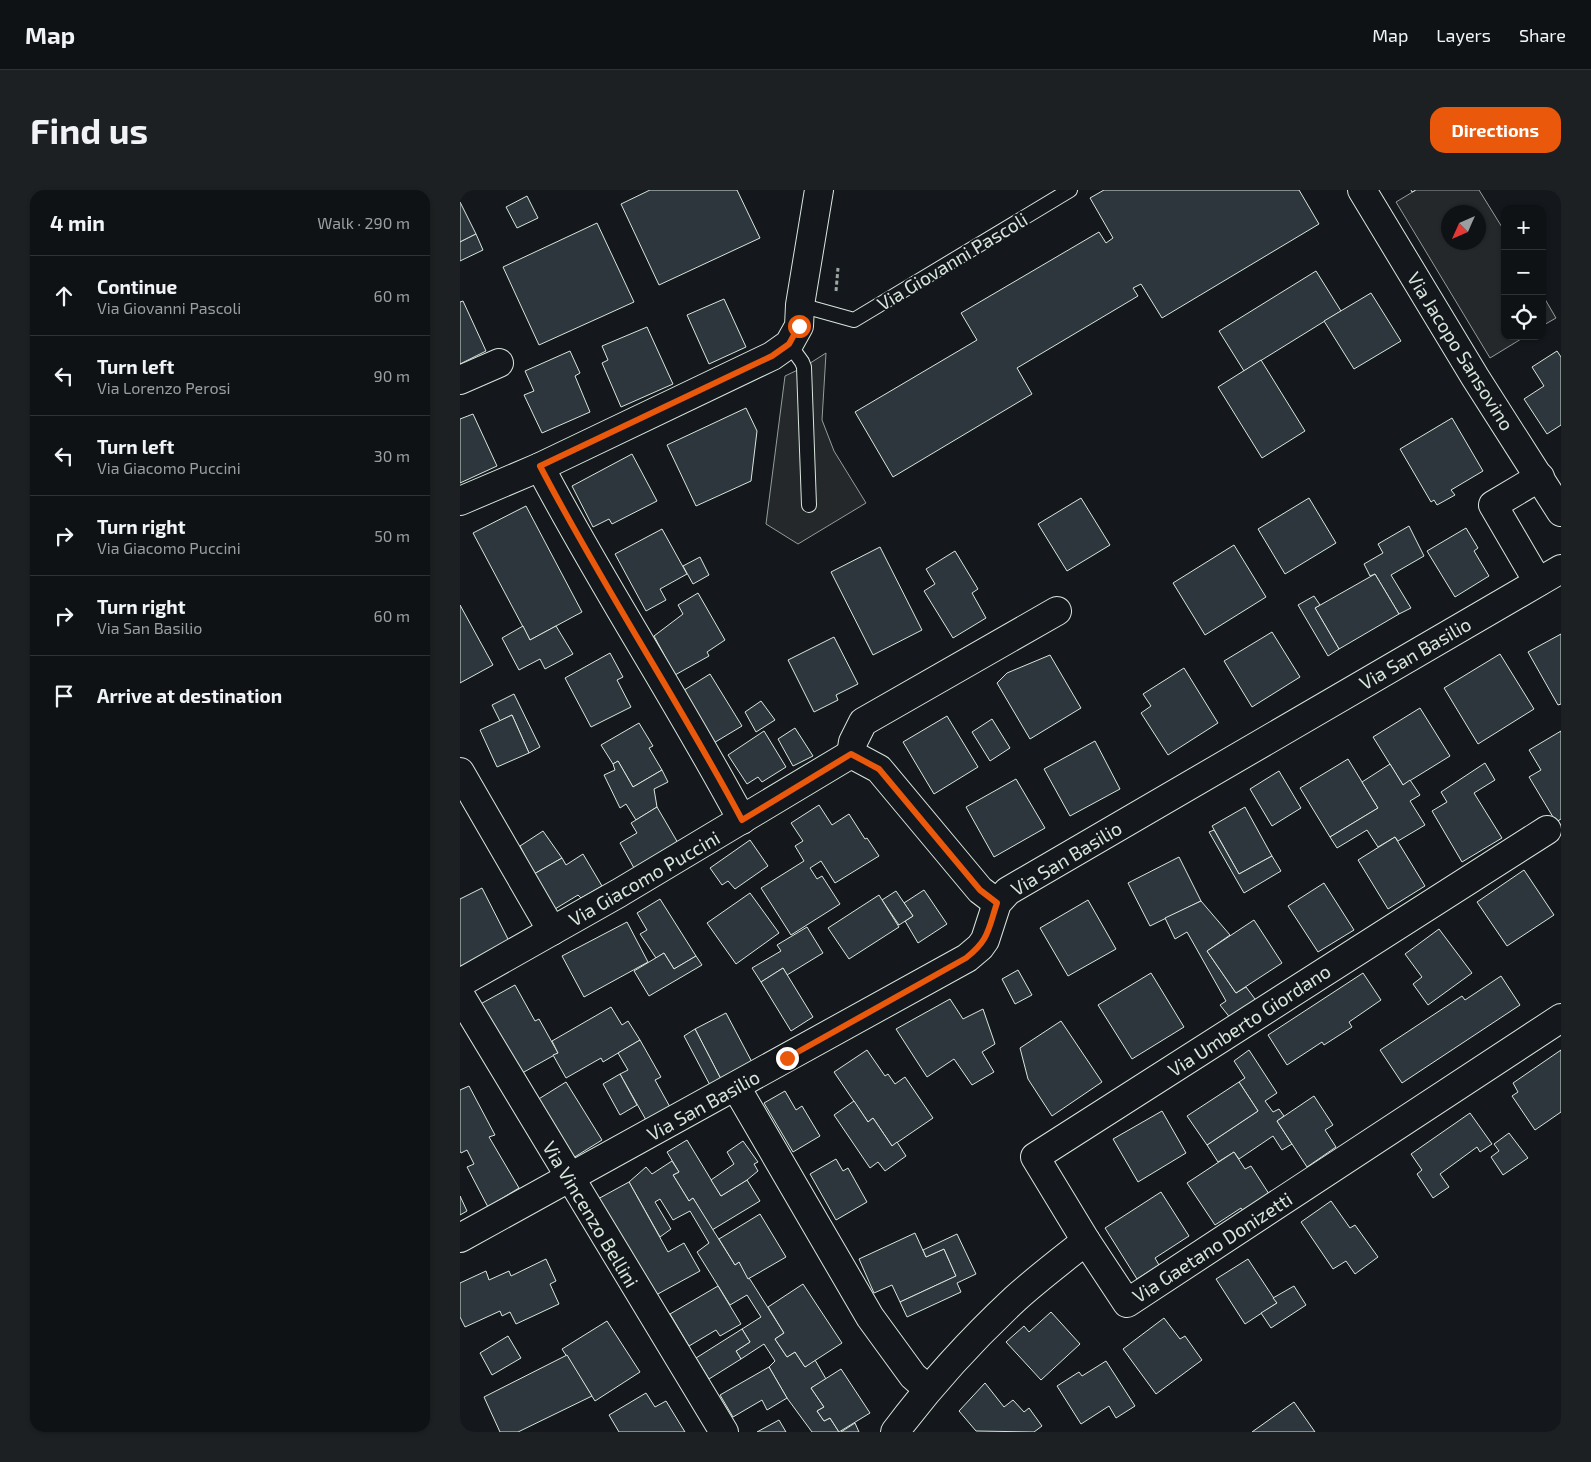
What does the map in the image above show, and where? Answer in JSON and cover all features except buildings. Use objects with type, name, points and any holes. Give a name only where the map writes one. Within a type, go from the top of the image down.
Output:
[{"type":"street","points":[[460,502],[772,356],[789,344],[799,326],[800,305],[819,190]]},
{"type":"street","name":"Via Jacopo Sansovino","points":[[1362,190],[1475,377],[1561,512]]},
{"type":"street","points":[[460,380],[499,362]]},
{"type":"street","points":[[540,466],[590,557],[633,628],[742,820]]},
{"type":"street","name":"Via San Basilio","points":[[460,1238],[736,1087],[966,958],[980,947],[985,940],[997,903],[1008,891],[1550,575],[1493,505],[1540,477]]},
{"type":"street","points":[[997,903],[980,890],[879,769],[851,754],[853,742],[863,722],[1057,611]]},
{"type":"street","name":"Via Giacomo Puccini","points":[[460,984],[619,893],[851,754]]},
{"type":"street","points":[[460,772],[552,932]]},
{"type":"street","name":"Via Umberto Giordano","points":[[1086,1241],[1035,1157],[1546,830]]},
{"type":"street","name":"Via Vincenzo Bellini","points":[[460,995],[724,1432]]},
{"type":"street","name":"Via Gaetano Donizetti","points":[[1086,1241],[1127,1304],[1561,1018]]},
{"type":"street","points":[[736,1087],[870,1317],[913,1376],[928,1389]]},
{"type":"street","points":[[895,1432],[928,1389],[963,1350],[1016,1299],[1086,1241]]},
{"type":"lane","name":"Via Giovanni Pascoli","points":[[800,305],[854,320],[1070,190]]},
{"type":"lane","points":[[789,344],[804,367],[809,505]]},
{"type":"shaded area","points":[[1416,190],[1479,190],[1501,226],[1501,340],[1519,340],[1490,358],[1396,202]]},
{"type":"shaded area","points":[[1546,301],[1556,318],[1546,324]]},
{"type":"shaded area","points":[[826,353],[822,420],[834,451],[866,503],[798,544],[766,524],[785,376]]},
{"type":"fence","points":[[1411,190],[1412,192],[1416,190]]},
{"type":"route","points":[[787,1058],[966,958],[980,947],[985,940],[997,903],[980,890],[879,769],[851,754],[742,820],[633,628],[590,557],[540,466],[772,356],[789,344],[799,326]]}]
